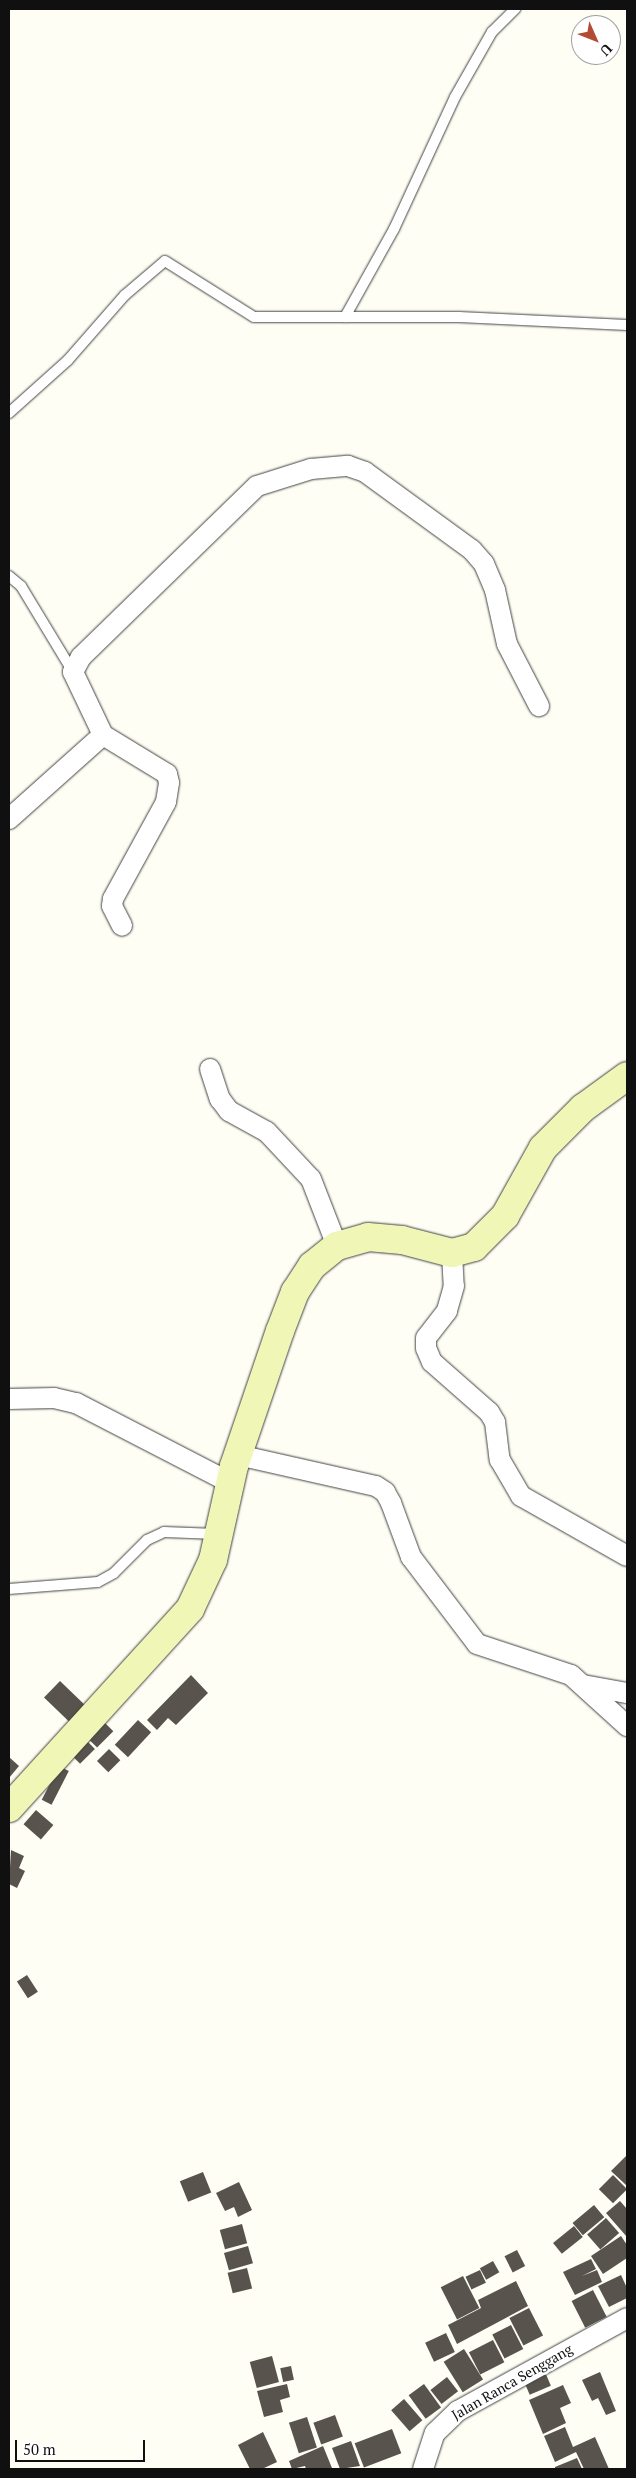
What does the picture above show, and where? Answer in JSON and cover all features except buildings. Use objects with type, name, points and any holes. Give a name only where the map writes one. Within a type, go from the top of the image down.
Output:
[{"type":"street","points":[[122,926],[112,906],[113,899],[166,802],[169,783],[167,774],[103,735],[73,672],[81,657],[116,619],[257,486],[311,469],[348,466],[380,481],[472,550],[484,564],[495,590],[507,644],[539,706]]},
{"type":"street","points":[[9,819],[103,735]]},
{"type":"street","points":[[210,1069],[220,1099],[229,1111],[267,1132],[311,1179],[337,1246]]},
{"type":"street","points":[[9,1808],[190,1609],[213,1560],[238,1455],[295,1292],[312,1266],[337,1246],[368,1237],[402,1240],[452,1253],[474,1247],[504,1216],[543,1148],[583,1108],[627,1076]]},
{"type":"street","points":[[452,1253],[454,1286],[447,1311],[426,1338],[426,1348],[432,1362],[489,1412],[495,1422],[500,1460],[522,1496],[627,1556]]},
{"type":"street","points":[[9,1399],[54,1398],[76,1403],[231,1483]]},
{"type":"street","points":[[238,1455],[376,1486],[385,1492],[411,1557],[477,1644],[571,1675],[627,1726]]},
{"type":"street","points":[[583,1685],[627,1693]]},
{"type":"street","name":"Jalan Ranca Senggang","points":[[423,2469],[435,2433],[458,2410],[627,2318]]},
{"type":"lane","points":[[346,317],[394,229],[455,97],[492,32],[515,9]]},
{"type":"lane","points":[[9,413],[68,360],[125,295],[164,262],[254,317],[459,317],[627,325]]},
{"type":"lane","points":[[9,576],[21,586],[73,672]]},
{"type":"lane","points":[[9,1589],[98,1582],[114,1573],[147,1540],[164,1532],[218,1534]]}]
